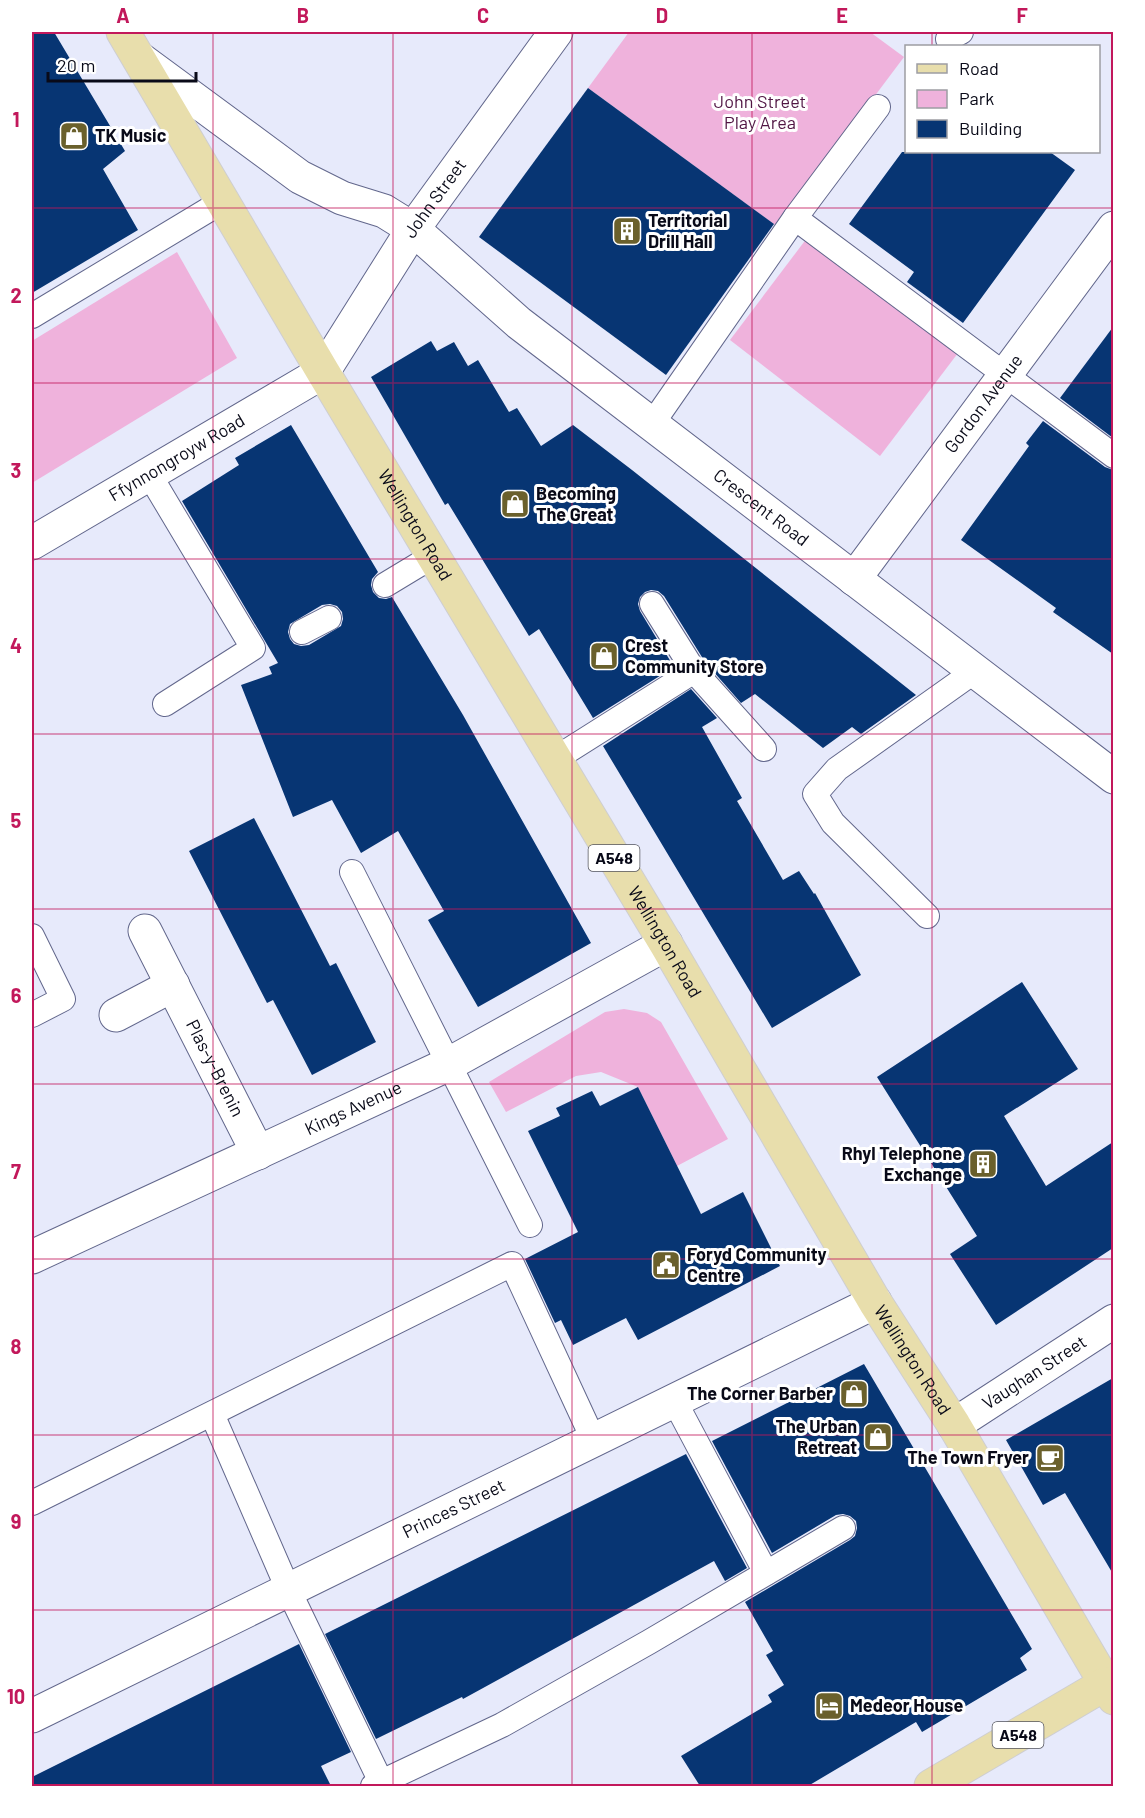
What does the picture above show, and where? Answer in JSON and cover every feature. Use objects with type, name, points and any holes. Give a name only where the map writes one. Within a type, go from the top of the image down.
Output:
[{"type":"main road","name":"Wellington Road","points":[[132,45],[323,372],[666,944],[875,1302],[954,1425],[1109,1691]]},
{"type":"main road","name":"A548","points":[[931,1786],[1109,1691]]},
{"type":"street","name":"John Street","points":[[323,372],[413,230],[556,32]]},
{"type":"street","name":"Crescent Road","points":[[132,45],[300,177],[342,198],[384,211],[413,230],[519,323],[1113,777]]},
{"type":"street","name":"Gordon Avenue","points":[[854,579],[1113,228]]},
{"type":"street","name":"Ffynnongroyw Road","points":[[32,543],[323,372]]},
{"type":"street","name":"Plas-y-Brenin","points":[[145,931],[258,1153]]},
{"type":"street","name":"Kings Avenue","points":[[32,1257],[449,1064],[666,944]]},
{"type":"street","points":[[116,1015],[173,985]]},
{"type":"street","name":"Princes Street","points":[[32,1716],[875,1302]]},
{"type":"street","name":"Vaughan Street","points":[[954,1425],[1113,1321]]},
{"type":"lane","points":[[652,424],[795,218],[878,107]]},
{"type":"lane","points":[[32,316],[224,201]]},
{"type":"lane","points":[[795,218],[1113,456]]},
{"type":"lane","points":[[150,474],[253,648],[165,704]]},
{"type":"lane","points":[[385,585],[434,556]]},
{"type":"lane","points":[[652,604],[694,671],[764,749]]},
{"type":"lane","points":[[302,632],[329,618]]},
{"type":"lane","points":[[927,916],[833,823],[815,794],[837,769],[975,670]]},
{"type":"lane","points":[[555,759],[694,671]]},
{"type":"lane","points":[[352,872],[530,1225]]},
{"type":"lane","points":[[32,936],[63,999],[32,1015]]},
{"type":"lane","points":[[32,1503],[512,1264],[593,1439]]},
{"type":"lane","points":[[674,1400],[766,1573]]},
{"type":"lane","points":[[212,1414],[288,1589],[377,1784],[502,1725],[650,1642],[843,1528]]},
{"type":"green space","name":"John Street Play Area","points":[[629,32],[870,32],[904,57],[775,225],[588,88]]},
{"type":"green space","points":[[807,238],[958,353],[880,456],[730,340]]},
{"type":"green space","points":[[177,252],[237,358],[32,483],[32,341]]},
{"type":"green space","points":[[624,1009],[647,1013],[661,1022],[728,1139],[677,1166],[638,1087],[601,1072],[576,1076],[506,1112],[489,1082],[605,1012]]},
{"type":"building","points":[[32,32],[54,32],[125,151],[103,169],[138,230],[32,293]]},
{"type":"building","name":"Territorial Drill Hall","points":[[588,88],[774,224],[666,375],[479,237]]},
{"type":"building","points":[[902,152],[1051,153],[1075,170],[963,323],[907,282],[914,272],[849,224]]},
{"type":"building","points":[[1113,327],[1113,438],[1060,398]]},
{"type":"building","points":[[431,341],[437,351],[454,342],[468,366],[478,360],[509,412],[517,408],[541,446],[573,425],[916,695],[861,734],[852,727],[823,748],[755,694],[741,703],[705,662],[664,596],[658,591],[651,590],[640,597],[638,604],[640,611],[674,667],[593,718],[539,629],[529,636],[448,503],[445,505],[371,377]]},
{"type":"building","points":[[1043,421],[1105,467],[1113,470],[1113,654],[1053,612],[1056,608],[961,540],[1029,446],[1026,443]]},
{"type":"building","points":[[291,425],[378,572],[372,579],[373,592],[379,598],[392,597],[463,715],[591,943],[478,1007],[428,920],[444,911],[398,831],[361,853],[332,800],[293,817],[241,685],[272,674],[269,667],[278,663],[182,501],[239,465],[235,458]],"holes":[[[322,605],[337,606],[342,612],[341,626],[309,645],[294,644],[290,639],[288,632],[290,624]]]},
{"type":"building","points":[[691,689],[717,718],[702,727],[742,798],[737,801],[783,880],[799,871],[815,893],[861,975],[772,1028],[603,746]]},
{"type":"building","points":[[254,818],[330,966],[336,963],[376,1042],[312,1075],[273,1000],[267,1003],[189,851]]},
{"type":"building","name":"Rhyl Telephone Exchange","points":[[1022,982],[1078,1069],[1004,1116],[1046,1186],[1113,1142],[1113,1248],[996,1325],[950,1254],[977,1236],[877,1077]]},
{"type":"building","points":[[638,1087],[701,1214],[743,1192],[780,1266],[638,1340],[626,1318],[573,1345],[561,1320],[555,1323],[525,1259],[578,1232],[528,1131],[560,1116],[556,1108],[592,1091],[600,1106]]},
{"type":"building","points":[[864,1364],[1032,1649],[1020,1658],[1027,1670],[922,1732],[916,1722],[808,1786],[700,1786],[681,1756],[772,1702],[768,1695],[784,1685],[766,1655],[773,1651],[745,1602],[850,1540],[855,1536],[857,1528],[856,1521],[850,1516],[836,1515],[772,1553],[712,1441]]},
{"type":"building","points":[[1113,1378],[1113,1574],[1065,1493],[1043,1505],[1006,1440]]},
{"type":"building","points":[[686,1454],[747,1568],[725,1581],[714,1561],[463,1699],[462,1697],[376,1739],[325,1634]]},
{"type":"building","points":[[299,1644],[351,1752],[321,1766],[331,1786],[32,1786],[32,1777]]},
{"type":"place","name":"TK Music","points":[[74,136]]},
{"type":"place","name":"Territorial Drill Hall","points":[[627,231]]},
{"type":"place","name":"Becoming The Great","points":[[515,504]]},
{"type":"place","name":"Crest Community Store","points":[[604,656]]},
{"type":"place","name":"Rhyl Telephone Exchange","points":[[983,1164]]},
{"type":"place","name":"Foryd Community Centre","points":[[666,1265]]},
{"type":"place","name":"The Corner Barber","points":[[854,1394]]},
{"type":"place","name":"The Urban Retreat","points":[[878,1437]]},
{"type":"place","name":"The Town Fryer","points":[[1050,1458]]},
{"type":"place","name":"Medeor House","points":[[829,1706]]}]
